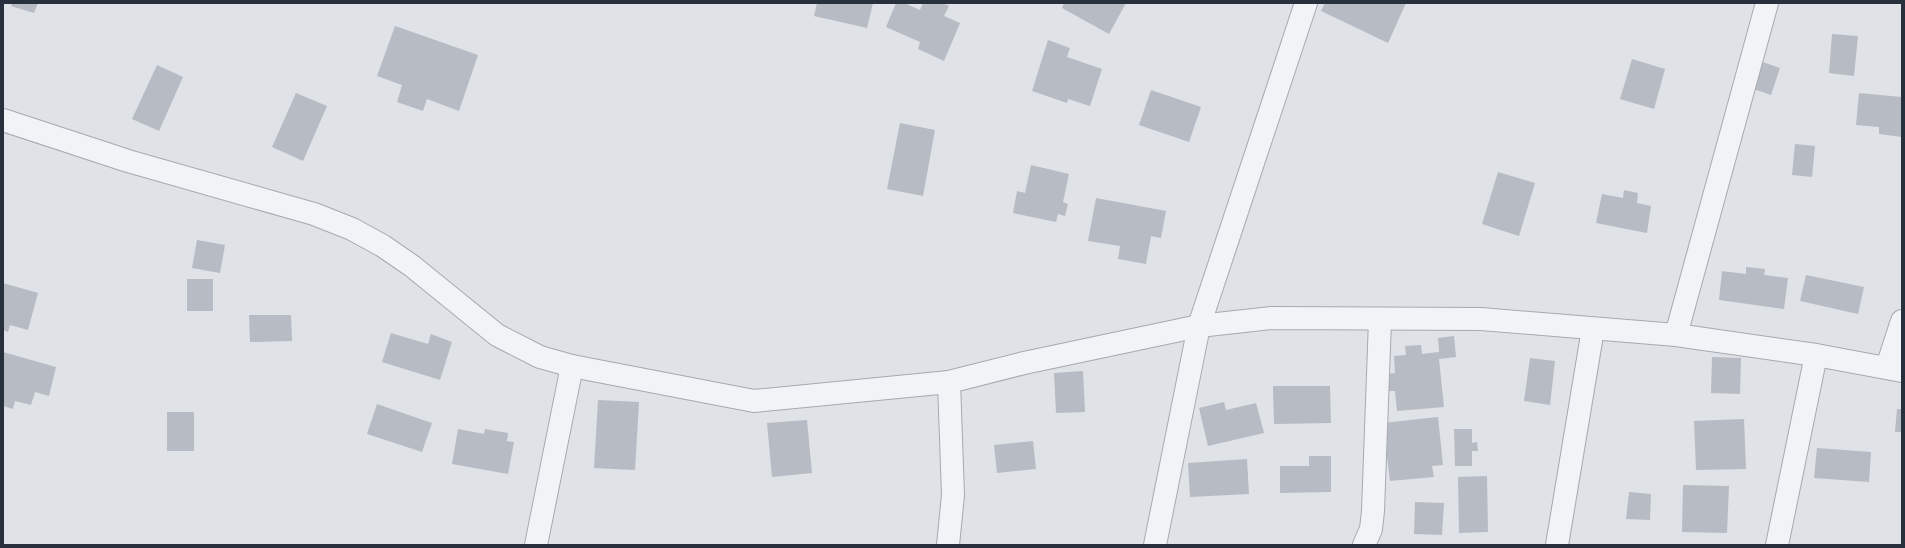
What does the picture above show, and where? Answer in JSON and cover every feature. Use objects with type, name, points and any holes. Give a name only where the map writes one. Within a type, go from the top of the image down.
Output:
[{"type":"street","points":[[1155,545],[1199,326],[1306,3]]},
{"type":"street","points":[[1676,336],[1767,3]]},
{"type":"street","points":[[3,120],[128,161],[314,214],[352,229],[383,246],[412,266],[497,335],[540,356],[572,366],[754,401],[949,382],[1024,363],[1199,326],[1272,318],[1380,320],[1481,319],[1676,336],[1816,355],[1895,369],[1902,320]]},
{"type":"street","points":[[1364,545],[1371,529],[1373,511],[1380,320]]},
{"type":"street","points":[[1557,545],[1593,329]]},
{"type":"street","points":[[1777,545],[1816,355]]},
{"type":"street","points":[[536,545],[572,366]]},
{"type":"street","points":[[948,545],[953,495],[949,382]]},
{"type":"building","points":[[12,3],[38,3],[34,13],[11,6]]},
{"type":"building","points":[[817,3],[873,3],[867,28],[814,16]]},
{"type":"building","points":[[896,3],[904,3],[920,10],[923,3],[943,3],[949,6],[944,16],[960,23],[944,61],[918,49],[920,42],[886,27]]},
{"type":"building","points":[[1064,3],[1126,3],[1109,34],[1062,8]]},
{"type":"building","points":[[1325,3],[1406,3],[1388,43],[1321,11]]},
{"type":"building","points":[[395,26],[478,55],[459,111],[427,99],[423,111],[397,102],[402,85],[377,76]]},
{"type":"building","points":[[1832,34],[1858,36],[1854,76],[1829,73]]},
{"type":"building","points":[[1048,40],[1070,48],[1067,57],[1102,69],[1090,106],[1068,99],[1067,103],[1032,91]]},
{"type":"building","points":[[1632,59],[1665,69],[1654,109],[1620,99]]},
{"type":"building","points":[[1757,60],[1780,68],[1771,95],[1748,87]]},
{"type":"building","points":[[157,65],[183,77],[159,131],[132,119]]},
{"type":"building","points":[[1151,90],[1201,107],[1189,142],[1139,125]]},
{"type":"building","points":[[296,93],[327,106],[303,161],[272,147]]},
{"type":"building","points":[[1859,93],[1902,97],[1902,137],[1879,134],[1879,127],[1856,125]]},
{"type":"building","points":[[900,123],[935,130],[923,196],[887,189]]},
{"type":"building","points":[[1795,144],[1815,146],[1812,177],[1792,175]]},
{"type":"building","points":[[1031,165],[1069,174],[1063,202],[1068,204],[1065,216],[1058,214],[1056,222],[1013,213],[1017,191],[1025,193]]},
{"type":"building","points":[[1498,172],[1535,183],[1519,236],[1482,224]]},
{"type":"building","points":[[1624,190],[1638,193],[1637,203],[1651,206],[1647,233],[1596,223],[1602,194],[1623,198]]},
{"type":"building","points":[[1096,198],[1166,211],[1161,238],[1151,236],[1146,264],[1118,259],[1120,246],[1088,241]]},
{"type":"building","points":[[197,240],[225,245],[220,273],[192,268]]},
{"type":"building","points":[[1746,267],[1765,269],[1764,275],[1788,278],[1784,309],[1719,300],[1722,271],[1746,274]]},
{"type":"building","points":[[1806,275],[1864,287],[1858,314],[1800,301]]},
{"type":"building","points":[[187,279],[213,279],[213,311],[187,311]]},
{"type":"building","points":[[3,283],[38,293],[28,330],[10,325],[8,332],[3,330]]},
{"type":"building","points":[[249,315],[291,315],[292,341],[250,342]]},
{"type":"building","points":[[391,333],[428,344],[431,334],[452,342],[440,380],[382,362]]},
{"type":"building","points":[[1454,336],[1456,357],[1439,359],[1444,407],[1397,411],[1395,391],[1387,391],[1385,374],[1395,373],[1394,356],[1406,355],[1405,346],[1421,345],[1422,354],[1439,352],[1438,338]]},
{"type":"building","points":[[3,352],[56,367],[49,396],[35,392],[31,405],[15,401],[13,409],[3,406]]},
{"type":"building","points":[[1712,357],[1741,358],[1740,394],[1711,393]]},
{"type":"building","points":[[1530,358],[1555,361],[1550,405],[1524,401]]},
{"type":"building","points":[[1083,371],[1085,412],[1056,413],[1054,373]]},
{"type":"building","points":[[1273,386],[1330,386],[1331,423],[1274,424]]},
{"type":"building","points":[[598,400],[639,402],[635,470],[594,468]]},
{"type":"building","points":[[1224,402],[1226,410],[1256,403],[1264,433],[1208,446],[1199,408]]},
{"type":"building","points":[[377,404],[432,423],[422,452],[367,434]]},
{"type":"building","points":[[1897,409],[1902,409],[1902,432],[1895,432]]},
{"type":"building","points":[[167,412],[194,412],[194,451],[167,451]]},
{"type":"building","points":[[1438,417],[1443,465],[1432,466],[1434,477],[1390,481],[1383,423]]},
{"type":"building","points":[[1744,419],[1746,469],[1696,470],[1694,421]]},
{"type":"building","points":[[807,420],[812,473],[772,477],[767,423]]},
{"type":"building","points":[[458,429],[484,434],[485,429],[508,433],[507,441],[514,442],[508,474],[452,464]]},
{"type":"building","points":[[1454,429],[1472,429],[1472,443],[1477,442],[1478,451],[1472,451],[1472,466],[1455,466]]},
{"type":"building","points":[[1033,441],[1036,469],[997,473],[994,445]]},
{"type":"building","points":[[1817,448],[1871,452],[1869,482],[1814,478]]},
{"type":"building","points":[[1309,456],[1331,456],[1331,492],[1280,493],[1280,466],[1309,466]]},
{"type":"building","points":[[1247,459],[1249,494],[1190,497],[1188,463]]},
{"type":"building","points":[[1487,476],[1488,532],[1459,533],[1458,477]]},
{"type":"building","points":[[1683,485],[1729,486],[1727,533],[1682,532]]},
{"type":"building","points":[[1629,492],[1651,494],[1650,520],[1626,519]]},
{"type":"building","points":[[1415,502],[1444,503],[1442,535],[1414,534]]}]
